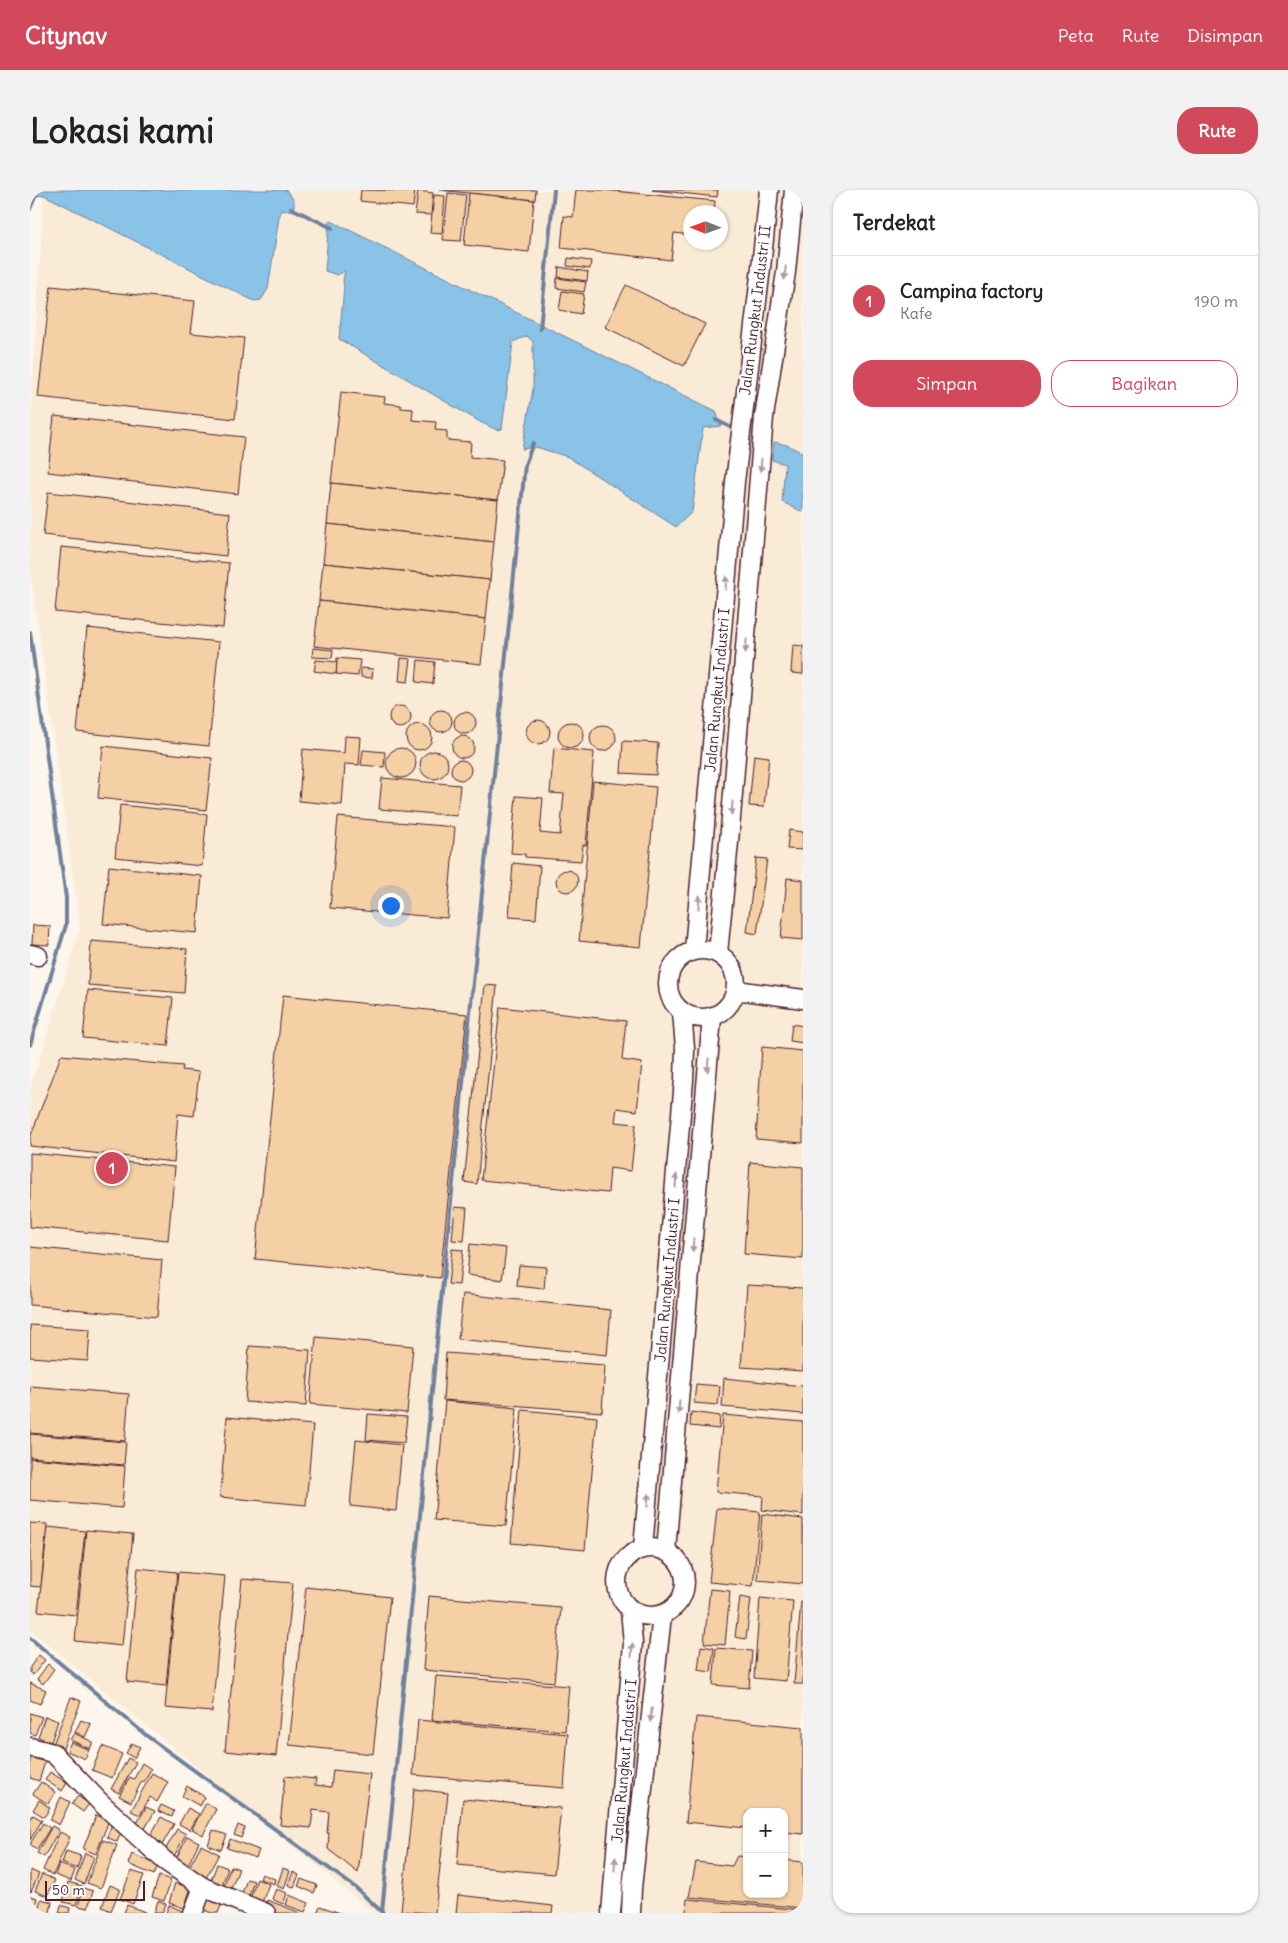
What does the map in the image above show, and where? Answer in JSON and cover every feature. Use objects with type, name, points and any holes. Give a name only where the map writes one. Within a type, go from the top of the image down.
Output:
[{"type":"street","name":"Jalan Rungkut Industri II","points":[[741,428],[769,190]]},
{"type":"street","name":"Jalan Rungkut Industri II","points":[[763,434],[786,272],[794,190]]},
{"type":"street","points":[[741,428],[763,434]]},
{"type":"street","name":"Jalan Rungkut Industri I","points":[[694,950],[741,428]]},
{"type":"street","name":"Jalan Rungkut Industri I","points":[[718,954],[763,434]]},
{"type":"street","points":[[694,950],[706,950],[718,954],[727,960],[733,969],[736,979],[736,990],[732,1002],[723,1011],[712,1017],[691,1017],[682,1012],[673,1002],[669,991],[668,978],[671,969],[685,954],[694,950]]},
{"type":"street","points":[[736,990],[803,999]]},
{"type":"street","name":"Jalan Rungkut Industri I","points":[[643,1548],[684,1080],[685,1048],[682,1012]]},
{"type":"street","name":"Jalan Rungkut Industri I","points":[[666,1551],[712,1017]]},
{"type":"street","points":[[643,1548],[655,1548],[666,1551],[677,1559],[683,1571],[685,1584],[682,1597],[673,1608],[662,1615],[640,1615],[630,1610],[622,1601],[618,1590],[617,1578],[620,1568],[634,1552],[643,1548]]},
{"type":"street","name":"Jalan Rungkut Industri I","points":[[611,1913],[633,1643],[630,1610]]},
{"type":"street","name":"Jalan Rungkut Industri I","points":[[631,1913],[632,1888],[662,1615]]},
{"type":"street","points":[[30,1747],[53,1753],[100,1802],[165,1861],[203,1887],[266,1913]]},
{"type":"street","points":[[193,1913],[203,1887]]},
{"type":"shaded area","points":[[44,190],[803,190],[803,1913],[374,1913],[30,1630],[30,1090],[80,928],[30,568],[30,426]]},
{"type":"water","points":[[30,190],[286,190],[294,200],[294,210],[280,211],[268,289],[261,300],[254,301],[44,195],[30,197]]},
{"type":"water","points":[[329,220],[716,411],[721,426],[703,428],[692,512],[676,527],[568,457],[536,447],[522,449],[533,389],[533,342],[527,336],[513,342],[502,429],[497,430],[480,422],[339,339],[345,271],[337,275],[325,271]]},
{"type":"water","points":[[774,442],[787,445],[803,453],[803,512],[782,502],[785,464],[772,460]]},
{"type":"building","points":[[361,190],[415,191],[413,207],[360,201]]},
{"type":"building","points":[[439,190],[536,190],[535,200]]},
{"type":"building","points":[[576,190],[604,190],[715,201],[715,205],[683,205],[683,234],[674,233],[671,260],[561,248],[564,216],[573,217]]},
{"type":"building","points":[[652,190],[718,190],[717,197]]},
{"type":"building","points":[[418,191],[433,193],[431,215],[415,214]]},
{"type":"building","points":[[448,193],[466,195],[461,241],[443,240]]},
{"type":"building","points":[[469,193],[534,200],[529,252],[464,245]]},
{"type":"building","points":[[434,195],[445,196],[442,234],[430,233]]},
{"type":"building","points":[[568,258],[591,261],[590,269],[567,266]]},
{"type":"building","points":[[559,267],[588,272],[587,281],[558,277]]},
{"type":"building","points":[[557,278],[586,282],[584,292],[556,288]]},
{"type":"building","points":[[626,285],[705,324],[684,366],[605,327]]},
{"type":"building","points":[[51,286],[195,301],[191,333],[244,338],[235,419],[38,397]]},
{"type":"building","points":[[562,291],[584,294],[581,314],[559,310]]},
{"type":"building","points":[[341,392],[385,397],[384,403],[413,409],[412,420],[436,422],[435,430],[447,431],[447,440],[471,442],[470,457],[503,460],[498,500],[331,483]]},
{"type":"building","points":[[54,416],[244,437],[238,494],[48,472]]},
{"type":"building","points":[[331,483],[498,500],[494,542],[327,524]]},
{"type":"building","points":[[48,492],[230,513],[226,556],[43,535]]},
{"type":"building","points":[[327,524],[494,542],[490,580],[323,563]]},
{"type":"building","points":[[61,547],[229,563],[223,628],[55,612]]},
{"type":"building","points":[[323,563],[490,580],[486,619],[319,601]]},
{"type":"building","points":[[319,601],[486,619],[481,664],[314,646]]},
{"type":"building","points":[[87,628],[219,642],[209,746],[77,732]]},
{"type":"building","points":[[793,645],[803,646],[803,674],[791,673]]},
{"type":"building","points":[[313,648],[333,650],[332,658],[312,657]]},
{"type":"building","points":[[337,658],[360,660],[358,676],[336,674]]},
{"type":"building","points":[[401,658],[411,659],[408,682],[399,681]]},
{"type":"building","points":[[316,660],[337,662],[336,674],[314,671]]},
{"type":"building","points":[[418,660],[435,662],[433,684],[416,682]]},
{"type":"building","points":[[361,668],[373,669],[372,678],[361,677]]},
{"type":"building","points":[[400,706],[408,709],[411,717],[408,725],[400,728],[392,725],[389,717],[392,709]]},
{"type":"building","points":[[441,710],[449,713],[452,721],[449,729],[441,732],[433,729],[430,721],[433,713]]},
{"type":"building","points":[[465,712],[473,715],[476,723],[473,731],[465,734],[457,731],[454,723],[457,715]]},
{"type":"building","points":[[538,720],[547,723],[550,732],[547,741],[538,744],[529,741],[526,732],[529,723]]},
{"type":"building","points":[[571,722],[580,726],[584,735],[580,744],[571,748],[562,744],[558,735],[562,726]]},
{"type":"building","points":[[419,724],[428,728],[432,737],[428,746],[419,750],[410,746],[406,737],[410,728]]},
{"type":"building","points":[[603,725],[612,729],[616,738],[612,747],[603,751],[594,747],[590,738],[594,729]]},
{"type":"building","points":[[345,736],[361,737],[359,765],[345,764],[342,805],[299,801],[303,749],[344,753]]},
{"type":"building","points":[[463,736],[471,739],[474,747],[471,755],[463,758],[455,755],[452,747],[455,739]]},
{"type":"building","points":[[623,741],[658,743],[656,775],[621,773]]},
{"type":"building","points":[[103,746],[212,758],[206,810],[98,798]]},
{"type":"building","points":[[401,748],[412,752],[416,763],[412,774],[401,778],[390,774],[386,763],[390,752]]},
{"type":"building","points":[[554,748],[594,752],[586,845],[583,845],[581,861],[525,857],[525,854],[511,853],[516,796],[543,798],[540,833],[560,835],[564,794],[550,793]]},
{"type":"building","points":[[363,750],[385,752],[384,767],[361,765]]},
{"type":"building","points":[[434,751],[444,755],[448,765],[444,775],[434,779],[424,775],[420,765],[424,755]]},
{"type":"building","points":[[754,755],[769,757],[764,807],[749,806]]},
{"type":"building","points":[[461,760],[468,763],[471,770],[468,777],[461,780],[454,777],[451,770],[454,763]]},
{"type":"building","points":[[382,778],[460,785],[457,816],[379,809]]},
{"type":"building","points":[[593,781],[656,787],[641,947],[579,941]]},
{"type":"building","points":[[120,805],[207,814],[202,866],[115,857]]},
{"type":"building","points":[[338,817],[455,827],[447,918],[330,908]]},
{"type":"building","points":[[789,830],[803,832],[803,850],[787,849]]},
{"type":"building","points":[[756,858],[767,859],[757,934],[747,932]]},
{"type":"building","points":[[513,863],[540,866],[536,919],[509,917]]},
{"type":"building","points":[[109,866],[202,876],[197,933],[103,924]]},
{"type":"building","points":[[567,870],[575,873],[578,881],[575,889],[567,892],[559,889],[556,881],[559,873]]},
{"type":"building","points":[[787,878],[803,880],[803,940],[781,938]]},
{"type":"building","points":[[33,925],[50,926],[49,945],[32,944]]},
{"type":"building","points":[[91,941],[187,949],[184,993],[88,985]]},
{"type":"building","points":[[485,985],[497,986],[477,1184],[464,1182]]},
{"type":"building","points":[[88,990],[173,998],[168,1046],[83,1038]]},
{"type":"building","points":[[283,995],[467,1014],[440,1278],[255,1259]]},
{"type":"building","points":[[500,1007],[626,1021],[622,1060],[642,1063],[637,1111],[617,1108],[615,1122],[636,1124],[631,1171],[610,1168],[608,1193],[481,1180]]},
{"type":"building","points":[[792,1024],[803,1026],[803,1043],[790,1041]]},
{"type":"building","points":[[762,1047],[803,1051],[803,1143],[756,1139]]},
{"type":"building","points":[[61,1055],[183,1066],[182,1070],[199,1072],[194,1116],[178,1114],[174,1162],[30,1146],[30,1138]]},
{"type":"building","points":[[30,1153],[175,1167],[168,1240],[30,1227]]},
{"type":"building","points":[[750,1162],[803,1167],[803,1259],[744,1254]]},
{"type":"building","points":[[455,1207],[467,1208],[464,1241],[452,1240]]},
{"type":"building","points":[[470,1244],[506,1248],[502,1280],[467,1275]]},
{"type":"building","points":[[30,1247],[162,1260],[157,1317],[30,1305]]},
{"type":"building","points":[[452,1249],[463,1250],[459,1285],[448,1284]]},
{"type":"building","points":[[519,1265],[546,1267],[544,1289],[517,1286]]},
{"type":"building","points":[[747,1285],[803,1288],[803,1371],[741,1367]]},
{"type":"building","points":[[463,1294],[611,1310],[607,1355],[458,1339]]},
{"type":"building","points":[[30,1325],[90,1329],[88,1361],[30,1357]]},
{"type":"building","points":[[316,1337],[413,1346],[407,1413],[310,1404]]},
{"type":"building","points":[[249,1346],[310,1350],[306,1406],[245,1402]]},
{"type":"building","points":[[446,1353],[605,1365],[602,1412],[443,1400]]},
{"type":"building","points":[[724,1378],[803,1386],[803,1414],[722,1407]]},
{"type":"building","points":[[696,1384],[720,1386],[718,1405],[694,1403]]},
{"type":"building","points":[[30,1386],[129,1394],[125,1441],[30,1433]]},
{"type":"building","points":[[445,1401],[517,1408],[506,1526],[434,1520]]},
{"type":"building","points":[[522,1410],[597,1417],[585,1550],[511,1543]]},
{"type":"building","points":[[691,1412],[720,1416],[719,1429],[690,1426]]},
{"type":"building","points":[[368,1414],[407,1417],[404,1443],[366,1440]]},
{"type":"building","points":[[723,1415],[803,1422],[803,1515],[762,1510],[763,1496],[716,1492]]},
{"type":"building","points":[[227,1417],[313,1425],[306,1505],[220,1497]]},
{"type":"building","points":[[30,1434],[126,1442],[124,1465],[30,1457]]},
{"type":"building","points":[[356,1440],[402,1445],[396,1511],[350,1506]]},
{"type":"building","points":[[30,1458],[125,1466],[122,1508],[30,1500]]},
{"type":"building","points":[[717,1508],[760,1512],[753,1586],[709,1582]]},
{"type":"building","points":[[762,1514],[803,1519],[803,1584],[757,1580]]},
{"type":"building","points":[[30,1523],[47,1524],[41,1587],[30,1586]]},
{"type":"building","points":[[48,1527],[85,1531],[76,1615],[38,1611]]},
{"type":"building","points":[[86,1530],[133,1534],[122,1646],[75,1641]]},
{"type":"building","points":[[138,1568],[177,1572],[166,1686],[127,1682]]},
{"type":"building","points":[[178,1572],[225,1576],[212,1712],[165,1708]]},
{"type":"building","points":[[242,1579],[293,1583],[276,1756],[225,1751]]},
{"type":"building","points":[[306,1587],[390,1597],[373,1754],[289,1745]]},
{"type":"building","points":[[710,1589],[730,1591],[725,1645],[704,1643]]},
{"type":"building","points":[[429,1596],[561,1608],[554,1682],[423,1670]]},
{"type":"building","points":[[740,1597],[751,1599],[746,1639],[735,1637]]},
{"type":"building","points":[[760,1598],[793,1601],[786,1681],[754,1678]]},
{"type":"building","points":[[801,1602],[803,1602],[803,1684],[794,1684]]},
{"type":"building","points":[[701,1646],[714,1648],[711,1672],[698,1670]]},
{"type":"building","points":[[716,1648],[752,1651],[749,1688],[713,1685]]},
{"type":"building","points":[[39,1655],[45,1660],[33,1675],[30,1672],[30,1667]]},
{"type":"building","points":[[48,1664],[54,1669],[43,1684],[37,1679]]},
{"type":"building","points":[[436,1676],[569,1686],[565,1731],[432,1720]]},
{"type":"building","points":[[30,1683],[46,1690],[40,1704],[30,1700]]},
{"type":"building","points":[[71,1697],[81,1701],[62,1751],[52,1747]]},
{"type":"building","points":[[30,1713],[42,1717],[35,1735],[30,1733]]},
{"type":"building","points":[[45,1716],[58,1721],[51,1742],[38,1737]]},
{"type":"building","points":[[696,1717],[803,1727],[803,1834],[788,1832],[788,1808],[743,1808],[743,1828],[686,1822]]},
{"type":"building","points":[[81,1720],[91,1724],[85,1737],[75,1732]]},
{"type":"building","points":[[418,1720],[568,1734],[564,1788],[413,1775]]},
{"type":"building","points":[[74,1733],[93,1742],[90,1749],[70,1740]]},
{"type":"building","points":[[71,1742],[89,1750],[85,1759],[67,1751]]},
{"type":"building","points":[[132,1743],[140,1747],[134,1758],[126,1753]]},
{"type":"building","points":[[102,1746],[122,1754],[112,1778],[92,1770]]},
{"type":"building","points":[[30,1757],[45,1762],[39,1781],[30,1778]]},
{"type":"building","points":[[128,1758],[136,1762],[119,1793],[111,1789]]},
{"type":"building","points":[[142,1763],[151,1769],[131,1802],[119,1796],[130,1777],[134,1779]]},
{"type":"building","points":[[333,1770],[370,1774],[358,1873],[328,1849],[329,1812],[313,1810],[311,1828],[280,1825],[285,1776],[316,1779],[315,1785],[331,1787]]},
{"type":"building","points":[[50,1772],[67,1783],[62,1791],[45,1780]]},
{"type":"building","points":[[152,1773],[168,1782],[157,1802],[150,1797],[140,1815],[131,1811]]},
{"type":"building","points":[[41,1782],[55,1792],[48,1804],[33,1794]]},
{"type":"building","points":[[187,1786],[205,1797],[200,1806],[182,1796]]},
{"type":"building","points":[[414,1789],[448,1793],[435,1913],[401,1911]]},
{"type":"building","points":[[78,1796],[89,1804],[83,1812],[72,1804]]},
{"type":"building","points":[[61,1797],[70,1802],[59,1825],[50,1820]]},
{"type":"building","points":[[463,1799],[561,1808],[554,1874],[457,1865]]},
{"type":"building","points":[[39,1800],[50,1808],[44,1817],[33,1810]]},
{"type":"building","points":[[206,1803],[216,1809],[203,1835],[192,1829]]},
{"type":"building","points":[[161,1805],[174,1811],[172,1817],[158,1811]]},
{"type":"building","points":[[146,1807],[155,1811],[143,1832],[135,1827]]},
{"type":"building","points":[[188,1808],[199,1814],[190,1830],[179,1824]]},
{"type":"building","points":[[33,1815],[42,1820],[30,1840],[30,1820]]},
{"type":"building","points":[[96,1815],[109,1820],[96,1854],[83,1849]]},
{"type":"building","points":[[161,1817],[174,1824],[162,1845],[149,1838]]},
{"type":"building","points":[[113,1821],[124,1825],[117,1842],[107,1837]]},
{"type":"building","points":[[43,1823],[50,1828],[37,1849],[30,1844]]},
{"type":"building","points":[[238,1825],[245,1828],[241,1838],[234,1835]]},
{"type":"building","points":[[52,1826],[59,1830],[44,1857],[37,1853]]},
{"type":"building","points":[[177,1829],[186,1834],[173,1858],[164,1852]]},
{"type":"building","points":[[213,1830],[227,1835],[221,1850],[208,1845]]},
{"type":"building","points":[[60,1832],[70,1837],[53,1875],[43,1870]]},
{"type":"building","points":[[187,1836],[199,1842],[186,1869],[174,1863]]},
{"type":"building","points":[[230,1839],[259,1850],[256,1858],[227,1848]]},
{"type":"building","points":[[103,1840],[117,1845],[101,1888],[87,1883]]},
{"type":"building","points":[[201,1845],[219,1854],[206,1878],[188,1869]]},
{"type":"building","points":[[66,1851],[81,1856],[77,1869],[62,1863]]},
{"type":"building","points":[[85,1853],[94,1857],[84,1884],[75,1880]]},
{"type":"building","points":[[132,1854],[158,1865],[154,1875],[128,1864]]},
{"type":"building","points":[[737,1856],[743,1857],[743,1898],[788,1898],[788,1860],[803,1862],[803,1908],[689,1897],[696,1862],[732,1866]]},
{"type":"building","points":[[59,1864],[75,1870],[71,1881],[55,1875]]},
{"type":"building","points":[[217,1864],[228,1868],[220,1891],[209,1886]]},
{"type":"building","points":[[231,1866],[239,1869],[230,1891],[223,1888]]},
{"type":"building","points":[[283,1868],[290,1871],[284,1889],[277,1886]]},
{"type":"building","points":[[30,1870],[39,1874],[31,1892],[30,1891]]},
{"type":"building","points":[[131,1871],[144,1875],[133,1904],[120,1899]]},
{"type":"building","points":[[293,1872],[299,1875],[294,1887],[288,1885]]},
{"type":"building","points":[[42,1874],[55,1880],[47,1896],[35,1891]]},
{"type":"building","points":[[262,1874],[275,1879],[274,1884],[260,1879]]},
{"type":"building","points":[[159,1876],[171,1880],[164,1901],[152,1897]]},
{"type":"building","points":[[247,1879],[254,1881],[248,1899],[241,1896]]},
{"type":"building","points":[[257,1879],[269,1884],[261,1905],[249,1901]]},
{"type":"building","points":[[301,1879],[317,1885],[314,1893],[298,1886]]},
{"type":"building","points":[[68,1882],[82,1886],[76,1905],[63,1902]]},
{"type":"building","points":[[175,1883],[191,1888],[184,1908],[169,1903]]},
{"type":"building","points":[[110,1885],[120,1889],[111,1911],[102,1907]]},
{"type":"building","points":[[83,1888],[93,1891],[88,1908],[78,1906]]},
{"type":"building","points":[[276,1889],[287,1893],[283,1904],[272,1899]]},
{"type":"building","points":[[207,1892],[224,1898],[218,1913],[201,1909]]},
{"type":"building","points":[[289,1895],[309,1903],[305,1912],[286,1905]]},
{"type":"building","points":[[458,1895],[553,1906],[552,1913],[456,1913]]},
{"type":"building","points":[[30,1896],[37,1898],[33,1913],[30,1913]]},
{"type":"building","points":[[41,1899],[52,1902],[50,1913],[37,1913]]},
{"type":"building","points":[[687,1899],[803,1910],[803,1913],[686,1913]]},
{"type":"building","points":[[267,1900],[301,1913],[273,1913],[264,1909]]},
{"type":"building","points":[[158,1901],[166,1904],[162,1913],[154,1913]]},
{"type":"building","points":[[61,1905],[70,1908],[69,1913],[59,1913]]},
{"type":"building","points":[[127,1905],[145,1912],[145,1913],[124,1913]]},
{"type":"building","points":[[169,1905],[182,1911],[181,1913],[166,1913]]},
{"type":"building","points":[[320,1906],[340,1913],[317,1913]]},
{"type":"waterway","points":[[30,209],[38,190]]},
{"type":"waterway","points":[[540,329],[554,190]]},
{"type":"waterway","points":[[291,208],[332,228]]},
{"type":"waterway","points":[[716,420],[736,430]]},
{"type":"waterway","points":[[382,1912],[525,465],[533,443]]},
{"type":"waterway","points":[[30,632],[66,898],[66,925],[30,1045]]},
{"type":"waterway","points":[[30,1638],[147,1736],[356,1888],[383,1913]]},
{"type":"place","name":"Campina factory","points":[[112,1168]]}]
